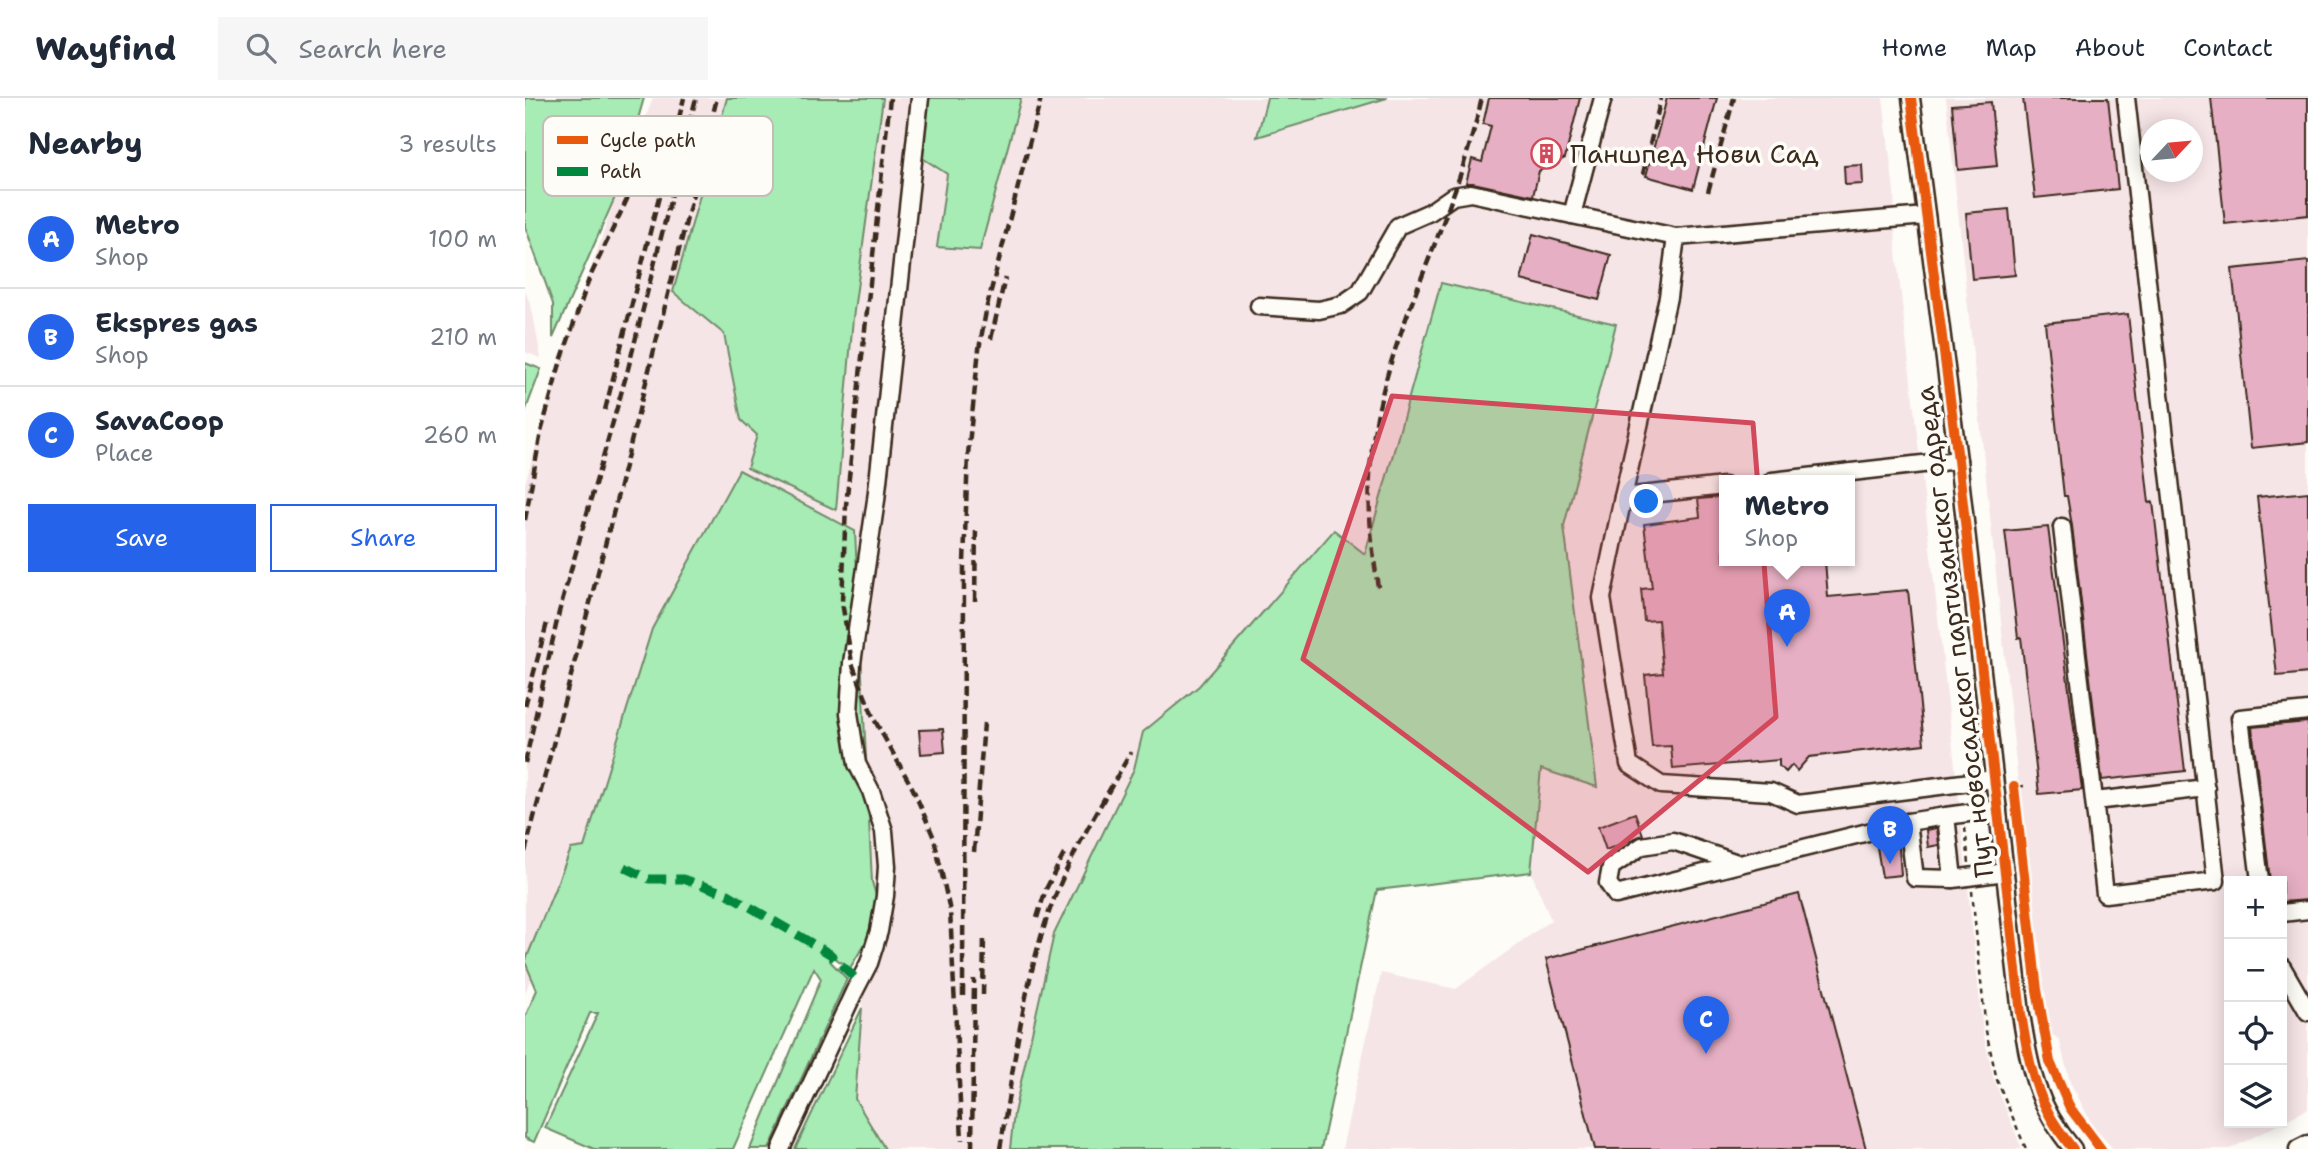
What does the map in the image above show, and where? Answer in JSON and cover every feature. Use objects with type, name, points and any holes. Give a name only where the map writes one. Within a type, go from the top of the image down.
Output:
[{"type":"street","points":[[781,1149],[869,963],[879,931],[885,896],[887,866],[884,831],[871,791],[857,764],[849,713],[852,663],[876,500],[920,98]]},
{"type":"street","points":[[1572,215],[1603,98]]},
{"type":"street","name":"Пут новосадског партизанског одреда","points":[[1911,98],[1958,460],[2029,1068],[2057,1130],[2073,1149]]},
{"type":"street","points":[[2062,527],[2105,894],[2216,881],[2126,98]]},
{"type":"street","points":[[1259,306],[1319,310],[1341,305],[1360,292],[1398,226],[1430,212],[1453,196],[1471,193],[1676,237],[1926,216]]},
{"type":"street","points":[[1676,237],[1668,297],[1602,598],[1629,764],[1661,785],[1771,792],[1798,804],[1994,779]]},
{"type":"street","points":[[1825,475],[1958,460]]},
{"type":"street","points":[[1623,498],[1719,487]]},
{"type":"street","points":[[2259,876],[2240,718],[2308,711]]},
{"type":"street","points":[[2095,801],[2206,788]]},
{"type":"street","points":[[1740,864],[1674,841],[1642,846],[1611,867],[1608,883],[1616,895],[1740,864],[1908,822],[1997,809]]},
{"type":"street","points":[[1946,816],[1953,879]]},
{"type":"street","points":[[1908,822],[1915,878],[1953,879],[2005,872]]},
{"type":"street","points":[[2287,912],[2308,910]]},
{"type":"street","points":[[2287,976],[2308,1012]]},
{"type":"street","points":[[2298,1149],[2308,1144]]},
{"type":"path","points":[[2014,787],[2016,800]]},
{"type":"path","points":[[1964,813],[1986,1031],[1997,1080],[2026,1149]]},
{"type":"highlighted area","points":[[1392,396],[1753,423],[1776,717],[1588,872],[1303,659]]},
{"type":"shaded area","points":[[653,98],[1883,98],[1894,192],[1896,251],[1983,1032],[1994,1080],[2022,1149],[1342,1149],[1381,973],[1456,989],[1551,920],[1531,872],[1541,769],[1597,787],[1564,526],[1616,324],[1314,739],[1107,1149],[885,1149],[855,1099],[872,882],[583,848],[525,993],[525,484],[562,355],[616,196],[773,196],[773,116],[646,116]]},
{"type":"shaded area","points":[[1946,98],[2308,98],[2308,1109],[2287,1120],[2287,876],[2224,876],[2224,1128],[2271,1128],[2230,1149],[2113,1149],[2093,1126],[2070,1082],[2059,1039],[2044,1030]]},
{"type":"shaded area","points":[[525,290],[532,309],[541,358],[525,352]]},
{"type":"green space","points":[[525,98],[644,98],[639,116],[543,116],[543,196],[616,196],[553,338],[553,304],[525,226]]},
{"type":"green space","points":[[727,98],[883,98],[853,318],[836,510],[747,468],[757,435],[741,420],[724,334],[673,292],[700,196],[773,196],[773,116],[722,116]]},
{"type":"green space","points":[[927,98],[1021,98],[980,250],[937,247],[947,174],[921,157]]},
{"type":"green space","points":[[1267,98],[1387,98],[1257,137]]},
{"type":"green space","points":[[1441,283],[1616,324],[1564,526],[1597,787],[1541,769],[1531,872],[1377,890],[1321,1149],[1010,1149],[1014,1113],[1054,934],[1134,769],[1143,732],[1199,686],[1334,530],[1365,554]]},
{"type":"green space","points":[[525,363],[541,369],[525,412]]},
{"type":"green space","points":[[739,470],[855,531],[872,882],[882,915],[850,968],[830,955],[830,961],[847,979],[769,1149],[750,1149],[821,979],[814,968],[733,1149],[594,1149],[545,1128],[598,1013],[590,1013],[534,1142],[525,1138],[525,1017],[537,990],[525,962],[571,849],[584,847],[652,629]]},
{"type":"green space","points":[[862,1008],[855,1099],[885,1149],[795,1149]]},
{"type":"building","name":"Паншпед Нови Сад","points":[[1489,98],[1580,98],[1565,158],[1539,171],[1533,196],[1466,183],[1472,159],[1482,162],[1491,126],[1483,124]]},
{"type":"building","points":[[1667,98],[1717,98],[1693,189],[1646,176]]},
{"type":"building","points":[[2023,98],[2108,98],[2118,189],[2035,198]]},
{"type":"building","points":[[2211,98],[2308,98],[2308,215],[2225,224]]},
{"type":"building","points":[[1991,102],[1997,166],[1958,170],[1952,105]]},
{"type":"building","points":[[1862,165],[1863,184],[1845,185],[1844,166]]},
{"type":"building","points":[[2009,209],[2015,275],[1972,279],[1966,213]]},
{"type":"building","points":[[1533,234],[1611,255],[1599,300],[1521,280]]},
{"type":"building","points":[[2308,261],[2308,442],[2251,448],[2232,269]]},
{"type":"building","points":[[2128,314],[2149,503],[2153,502],[2185,771],[2102,780],[2072,526],[2067,496],[2064,496],[2045,323]]},
{"type":"building","points":[[2308,492],[2308,673],[2277,676],[2257,497]]},
{"type":"building","points":[[1719,497],[1719,566],[1825,566],[1828,597],[1908,590],[1924,744],[1809,757],[1797,771],[1792,765],[1786,772],[1779,766],[1779,760],[1673,769],[1671,746],[1652,747],[1645,675],[1663,673],[1658,620],[1644,621],[1641,589],[1652,588],[1644,524],[1700,517],[1698,499]]},
{"type":"building","points":[[2048,527],[2082,790],[2039,794],[2021,637],[2018,638],[2005,531]]},
{"type":"building","points":[[2308,722],[2308,900],[2287,902],[2287,876],[2269,876],[2252,727]]},
{"type":"building","points":[[943,729],[945,752],[921,754],[919,730]]},
{"type":"building","points":[[1635,813],[1643,835],[1606,850],[1598,827]]},
{"type":"building","points":[[1937,828],[1939,845],[1928,847],[1926,830]]},
{"type":"building","points":[[1898,835],[1901,875],[1882,877],[1876,841]]},
{"type":"building","points":[[1799,894],[1866,1149],[1595,1149],[1546,959]]},
{"type":"railway","points":[[679,116],[684,98]]},
{"type":"railway","points":[[691,116],[696,98]]},
{"type":"railway","points":[[712,116],[717,98]]},
{"type":"railway","points":[[890,98],[846,505],[842,602],[852,663],[874,719],[913,789],[934,838],[950,911],[962,1140]]},
{"type":"railway","points":[[963,996],[964,563],[968,454],[979,349],[987,306],[1041,98]]},
{"type":"railway","points":[[1378,587],[1371,531],[1370,475],[1380,402],[1401,332],[1461,171],[1482,98]]},
{"type":"railway","points":[[1643,174],[1661,98]]},
{"type":"railway","points":[[1708,192],[1734,98]]},
{"type":"railway","points":[[525,520],[541,432],[559,367],[589,279],[629,196]]},
{"type":"railway","points":[[605,410],[659,196]]},
{"type":"railway","points":[[525,763],[559,612],[628,369],[671,196]]},
{"type":"railway","points":[[525,852],[692,196]]},
{"type":"railway","points":[[991,339],[1005,278]]},
{"type":"railway","points":[[975,601],[976,527]]},
{"type":"railway","points":[[525,706],[548,619]]},
{"type":"railway","points":[[974,852],[984,723]]},
{"type":"railway","points":[[1000,1149],[1020,1025],[1042,934],[1069,865],[1131,752]]},
{"type":"railway","points":[[1037,918],[1046,889],[1064,854]]},
{"type":"railway","points":[[983,995],[984,935]]},
{"type":"railway","points":[[972,1149],[974,979]]},
{"type":"marked path","points":[[624,867],[649,879],[683,879],[728,894],[830,954],[859,982]]},
{"type":"cycle path","points":[[1911,98],[1958,460],[2021,1014],[2037,1086],[2051,1117],[2073,1149]]},
{"type":"cycle path","points":[[2014,787],[2037,990],[2050,1062],[2070,1108],[2101,1149]]},
{"type":"place","name":"Паншпед Нови Сад","points":[[1547,153]]},
{"type":"place","name":"Metro","points":[[1787,647]]},
{"type":"place","name":"Ekspres gas","points":[[1890,864]]},
{"type":"place","name":"SavaCoop","points":[[1706,1054]]}]
